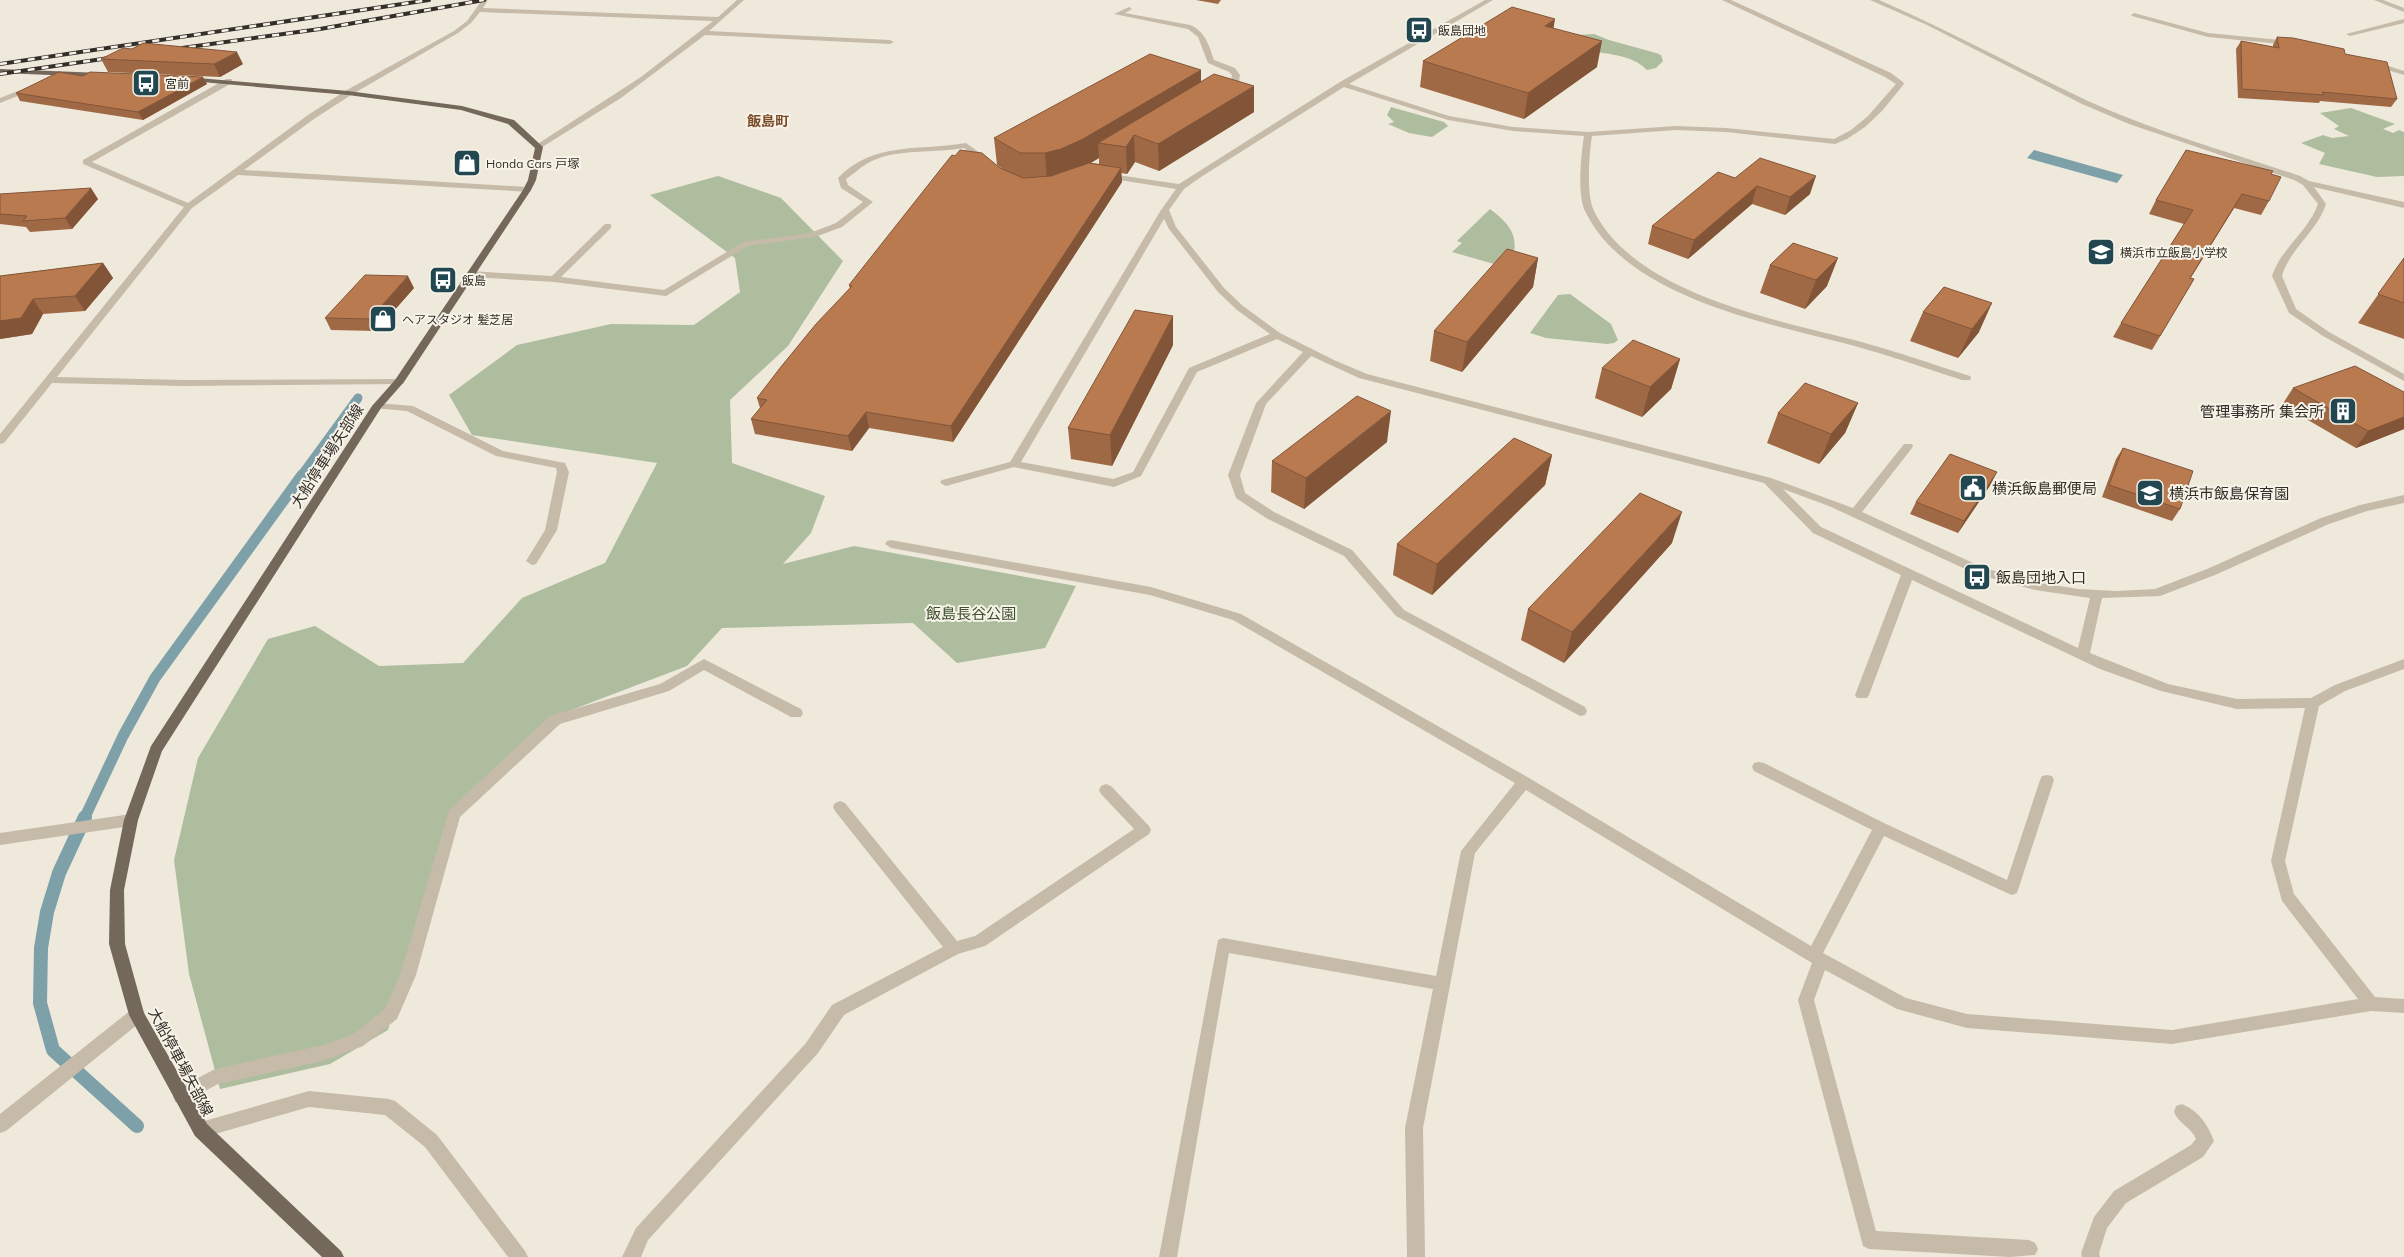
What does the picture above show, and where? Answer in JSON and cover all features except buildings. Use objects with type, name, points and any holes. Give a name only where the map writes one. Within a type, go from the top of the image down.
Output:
[{"type":"main road","points":[[0,71],[115,76]]},
{"type":"main road","points":[[181,79],[229,81],[348,93],[462,108],[511,122],[528,135],[539,147]]},
{"type":"main road","name":"大船停車場矢部線","points":[[335,1257],[201,1130],[137,1015],[117,944],[117,890],[131,820],[156,750],[378,406],[399,382],[527,190],[532,180],[539,147]]},
{"type":"street","points":[[0,441],[189,206],[311,117],[348,93],[456,32],[469,22],[485,0]]},
{"type":"street","points":[[539,147],[588,118],[704,33],[741,0]]},
{"type":"street","points":[[1014,464],[1165,210],[1181,187],[1343,84],[1490,0]]},
{"type":"street","points":[[1343,84],[1448,118],[1513,129],[1588,134],[1676,128],[1726,130],[1835,142],[1844,138],[1885,104],[1900,84],[1888,75],[1725,0]]},
{"type":"street","points":[[1873,0],[1929,24],[2085,102],[2150,128],[2282,171],[2306,183],[2404,205]]},
{"type":"street","points":[[2377,0],[2404,10]]},
{"type":"street","points":[[1129,9],[1117,14],[1198,30],[1211,61],[1232,70],[1236,75],[1235,81],[1218,91]]},
{"type":"street","points":[[477,10],[721,19]]},
{"type":"street","points":[[2134,15],[2208,35],[2294,43]]},
{"type":"street","points":[[2350,34],[2404,21]]},
{"type":"street","points":[[704,33],[890,42]]},
{"type":"street","points":[[2362,60],[2404,73]]},
{"type":"street","points":[[51,80],[68,73]]},
{"type":"street","points":[[189,206],[86,162],[229,81]]},
{"type":"street","points":[[0,102],[43,84]]},
{"type":"street","points":[[1588,134],[1585,149],[1588,209],[1610,240],[1640,267],[1692,295],[1767,322],[1863,346],[1966,378]]},
{"type":"street","points":[[470,274],[554,279],[666,293],[746,244],[812,235],[846,220],[869,202],[844,186],[842,178],[869,159],[890,152],[944,149],[966,145],[992,166]]},
{"type":"street","points":[[237,172],[527,190]]},
{"type":"street","points":[[1098,174],[1181,187]]},
{"type":"street","points":[[2306,183],[2322,204],[2318,216],[2281,262],[2278,276],[2292,311],[2326,334],[2404,378]]},
{"type":"street","points":[[1165,210],[1172,227],[1221,290],[1277,335],[1309,352],[1363,376],[1768,480],[1833,503],[1980,571],[2035,586],[2098,594],[2156,593],[2211,572],[2325,521],[2364,508],[2404,500]]},
{"type":"street","points":[[554,279],[608,226]]},
{"type":"street","points":[[946,482],[1014,464],[1114,483],[1137,474],[1193,370],[1277,335]]},
{"type":"street","points":[[1309,352],[1262,403],[1234,475],[1240,495],[1270,515],[1348,553],[1400,613],[1580,711]]},
{"type":"street","points":[[49,380],[184,383],[399,382]]},
{"type":"street","points":[[378,406],[409,408],[500,454],[561,465],[563,472],[551,530],[532,561]]},
{"type":"street","points":[[1855,513],[1908,446]]},
{"type":"street","points":[[1768,480],[1817,530],[2105,666],[2166,688],[2236,704],[2313,703],[2340,688],[2404,664]]},
{"type":"street","points":[[891,544],[1151,591],[1237,617],[1524,782],[1818,957],[1903,1004],[1967,1021],[2172,1037],[2371,1004],[2404,1006]]},
{"type":"street","points":[[1862,695],[1908,573]]},
{"type":"street","points":[[2083,656],[2098,594]]},
{"type":"street","points":[[181,1096],[215,1077],[323,1053],[357,1040],[391,1014],[408,975],[454,814],[555,720],[664,688],[704,664],[796,714]]},
{"type":"street","points":[[2313,703],[2278,861],[2287,897],[2371,1004]]},
{"type":"street","points":[[1759,767],[1881,828],[2012,889],[2047,780]]},
{"type":"street","points":[[1416,1257],[1414,1128],[1468,851],[1524,782]]},
{"type":"street","points":[[631,1257],[642,1234],[812,1048],[838,1010],[954,949],[980,942],[1144,830],[1106,790]]},
{"type":"street","points":[[840,807],[954,949]]},
{"type":"street","points":[[0,839],[131,820]]},
{"type":"street","points":[[1881,828],[1818,957],[1806,1000],[1869,1240],[2029,1249]]},
{"type":"street","points":[[1168,1257],[1223,945],[1443,984]]},
{"type":"street","points":[[0,1125],[137,1015]]},
{"type":"street","points":[[201,1130],[309,1099],[389,1107],[432,1141],[518,1257]]},
{"type":"street","points":[[2091,1257],[2090,1254],[2100,1223],[2120,1197],[2196,1151],[2205,1141],[2201,1129],[2182,1112]]},
{"type":"green space","points":[[1594,34],[1656,53],[1661,55],[1663,61],[1656,68],[1647,70],[1626,58],[1584,50],[1576,35]]},
{"type":"green space","points":[[1391,107],[1444,122],[1448,126],[1432,137],[1409,133],[1388,124],[1394,122],[1387,115]]},
{"type":"green space","points":[[2351,108],[2395,124],[2383,129],[2393,133],[2399,130],[2404,132],[2404,176],[2377,177],[2319,164],[2325,153],[2301,143],[2323,135],[2332,138],[2349,136],[2334,129],[2339,126],[2320,113]]},
{"type":"green space","name":"飯島長谷公園","points":[[718,176],[781,198],[843,261],[788,346],[730,400],[732,463],[825,496],[811,533],[783,564],[854,546],[1076,586],[1045,648],[957,663],[913,623],[722,628],[687,666],[553,717],[450,812],[416,922],[388,1030],[330,1064],[220,1089],[189,974],[174,860],[198,758],[268,639],[315,626],[379,666],[463,663],[522,598],[605,563],[657,463],[472,435],[449,395],[517,345],[611,324],[694,325],[740,292],[735,258],[650,195]]},
{"type":"green space","points":[[1490,209],[1498,215],[1513,235],[1515,242],[1514,250],[1508,268],[1452,252],[1462,243],[1457,241]]},
{"type":"green space","points":[[1570,294],[1611,324],[1618,340],[1607,344],[1546,338],[1530,333],[1558,295]]},
{"type":"water","points":[[2034,150],[2123,175],[2117,183],[2027,158]]},
{"type":"waterway","points":[[301,476],[358,398]]},
{"type":"waterway","points":[[84,819],[123,736],[155,678],[302,475]]},
{"type":"waterway","points":[[85,817],[59,873],[47,912],[41,948],[40,1003],[53,1050],[137,1126]]},
{"type":"railway","points":[[0,64],[429,0]]},
{"type":"railway","points":[[175,49],[320,29],[484,0]]},
{"type":"railway","points":[[0,74],[116,57]]},
{"type":"place","name":"飯島団地","points":[[1419,30]]},
{"type":"place","name":"宮前","points":[[146,83]]},
{"type":"place","name":"Honda Cars 戸塚","points":[[467,163]]},
{"type":"place","name":"横浜市立飯島小学校","points":[[2101,252]]},
{"type":"place","name":"飯島","points":[[443,280]]},
{"type":"place","name":"ヘアスタジオ 髪芝居","points":[[383,319]]},
{"type":"place","name":"管理事務所 集会所","points":[[2343,411]]},
{"type":"place","name":"横浜飯島郵便局","points":[[1973,488]]},
{"type":"place","name":"横浜市飯島保育園","points":[[2150,493]]},
{"type":"place","name":"飯島団地入口","points":[[1977,577]]},
{"type":"district","name":"飯島町","points":[[768,121]]}]
